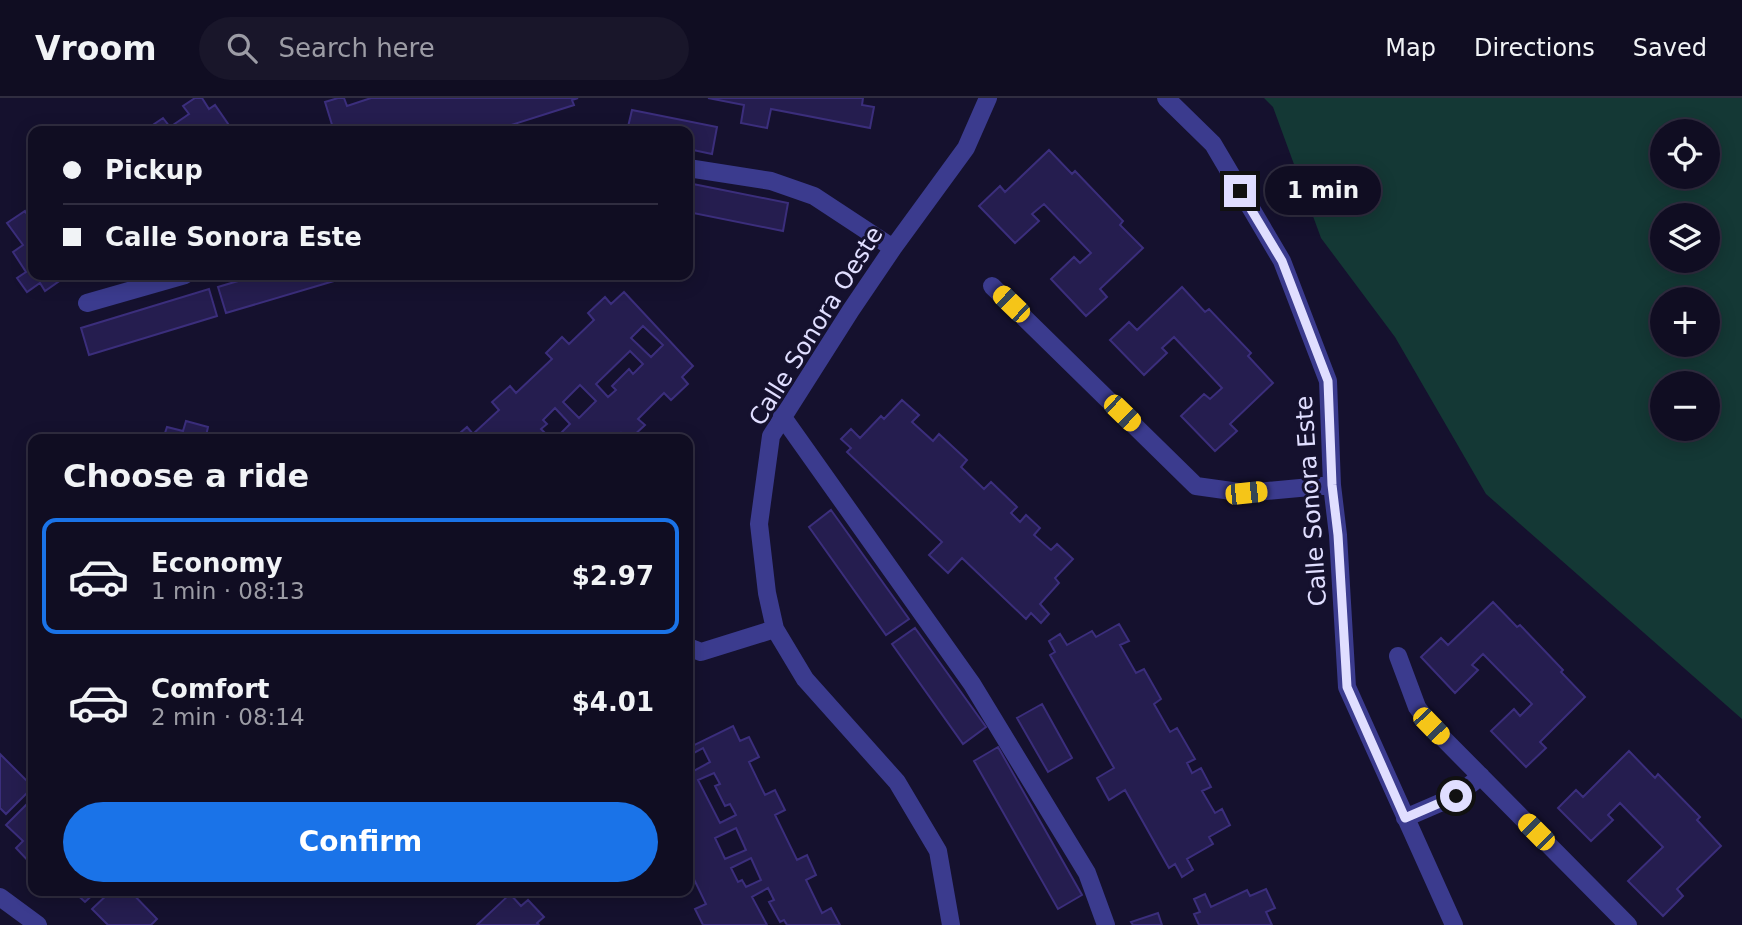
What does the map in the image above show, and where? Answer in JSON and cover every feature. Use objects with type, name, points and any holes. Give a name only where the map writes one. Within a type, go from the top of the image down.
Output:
[{"type":"street","name":"Calle Sonora Oeste","points":[[951,925],[938,850],[897,782],[805,679],[775,629],[767,593],[760,524],[771,436],[850,310],[966,148],[988,98]]},
{"type":"street","name":"Calle Sonora Este","points":[[1166,98],[1213,144],[1282,261],[1328,381],[1332,485],[1338,535],[1347,687],[1454,925]]},
{"type":"street","points":[[693,169],[771,181],[814,196],[893,248]]},
{"type":"street","points":[[87,303],[168,280]]},
{"type":"street","points":[[992,286],[1196,486],[1246,493],[1332,485]]},
{"type":"street","points":[[782,416],[972,684],[1087,873],[1106,925]]},
{"type":"street","points":[[693,650],[701,652],[775,629]]},
{"type":"street","points":[[1398,656],[1417,707],[1431,726],[1628,925]]},
{"type":"street","points":[[1405,818],[1456,796],[1480,776]]},
{"type":"street","points":[[0,897],[38,925]]},
{"type":"green space","points":[[1264,98],[1742,98],[1742,719],[1486,494],[1395,337],[1321,238],[1273,107]]},
{"type":"building","points":[[195,98],[202,98],[209,109],[215,105],[230,126],[171,126],[189,114],[183,106]]},
{"type":"building","points":[[344,98],[347,106],[371,98],[578,98],[572,100],[574,105],[508,126],[332,126],[325,102]]},
{"type":"building","points":[[708,98],[863,98],[862,105],[874,107],[870,128],[771,109],[767,128],[741,123],[744,105]]},
{"type":"building","points":[[632,110],[717,127],[712,154],[693,150],[693,126],[628,126]]},
{"type":"building","points":[[163,118],[169,126],[151,126]]},
{"type":"building","points":[[1049,150],[1072,174],[1075,171],[1123,221],[1120,225],[1143,248],[1100,289],[1107,297],[1086,316],[1051,279],[1074,257],[1080,263],[1091,253],[1044,204],[1032,214],[1039,221],[1015,243],[979,206],[1000,186],[1005,192]]},
{"type":"building","points":[[693,184],[788,203],[783,231],[693,213]]},
{"type":"building","points":[[25,211],[28,216],[28,280],[61,280],[45,291],[40,283],[27,292],[17,278],[26,272],[13,252],[23,245],[7,223]]},
{"type":"building","points":[[241,280],[337,280],[226,313],[218,287]]},
{"type":"building","points":[[1182,287],[1205,312],[1209,309],[1251,353],[1248,356],[1273,383],[1230,424],[1237,431],[1215,451],[1181,416],[1204,394],[1210,399],[1222,388],[1174,337],[1162,348],[1167,353],[1144,375],[1110,340],[1129,322],[1137,330]]},
{"type":"building","points":[[209,289],[217,316],[89,355],[81,328]]},
{"type":"building","points":[[624,292],[693,366],[682,377],[688,384],[671,400],[664,393],[638,419],[645,425],[635,434],[560,434],[570,424],[555,408],[543,420],[547,424],[541,429],[546,434],[473,434],[499,410],[492,402],[510,386],[516,393],[552,359],[546,353],[562,337],[569,344],[594,320],[588,313],[605,297],[611,304]],"holes":[[[643,326],[663,345],[651,357],[631,338]],[[630,351],[643,364],[633,374],[629,369],[612,386],[616,390],[608,397],[596,384]],[[580,385],[596,401],[579,418],[563,402]]]},
{"type":"building","points":[[902,400],[919,415],[912,422],[933,441],[939,434],[967,460],[961,467],[984,489],[991,482],[1017,507],[1011,513],[1020,522],[1026,515],[1040,528],[1034,535],[1051,550],[1057,544],[1073,559],[1055,578],[1059,583],[1040,604],[1049,614],[1041,623],[1031,613],[1026,619],[962,558],[948,573],[929,555],[942,542],[847,452],[851,448],[841,439],[851,429],[860,438],[881,416],[884,419]]},
{"type":"building","points":[[186,421],[208,427],[206,434],[165,434],[167,427],[183,431]]},
{"type":"building","points":[[467,427],[473,434],[459,434]]},
{"type":"building","points":[[831,510],[909,619],[886,635],[809,527]]},
{"type":"building","points":[[1493,602],[1517,627],[1520,625],[1585,697],[1540,742],[1546,748],[1526,767],[1491,731],[1514,709],[1520,716],[1532,704],[1483,654],[1472,665],[1478,670],[1455,693],[1421,657],[1441,638],[1448,645]]},
{"type":"building","points":[[1119,624],[1129,641],[1120,645],[1136,673],[1144,669],[1161,699],[1154,704],[1170,732],[1177,728],[1195,759],[1187,763],[1192,773],[1201,768],[1211,787],[1202,791],[1215,813],[1222,809],[1230,825],[1209,837],[1213,844],[1187,859],[1193,870],[1182,877],[1175,864],[1169,868],[1125,790],[1109,800],[1097,778],[1114,768],[1050,655],[1055,652],[1049,641],[1060,634],[1067,645],[1092,631],[1096,637]]},
{"type":"building","points":[[915,628],[986,727],[963,744],[892,644]]},
{"type":"building","points":[[1042,704],[1072,758],[1048,772],[1017,718]]},
{"type":"building","points":[[733,726],[740,741],[749,737],[759,757],[749,762],[765,795],[775,790],[785,810],[775,815],[797,860],[807,855],[816,875],[806,880],[822,913],[831,908],[840,925],[787,925],[784,920],[780,922],[769,902],[774,900],[768,888],[752,897],[767,925],[703,925],[695,909],[706,904],[693,877],[693,771],[710,762],[703,748],[693,753],[693,746]],"holes":[[[714,773],[720,784],[715,786],[725,806],[730,804],[736,815],[720,823],[698,780]],[[736,828],[746,850],[725,859],[715,838]],[[751,858],[761,880],[746,887],[742,880],[738,882],[731,868]]]},
{"type":"building","points":[[998,747],[1082,895],[1058,909],[974,761]]},
{"type":"building","points":[[1629,751],[1655,778],[1658,774],[1700,817],[1697,820],[1721,846],[1677,889],[1683,896],[1663,916],[1628,881],[1663,847],[1620,803],[1608,815],[1613,820],[1591,841],[1558,808],[1576,790],[1583,797]]},
{"type":"building","points":[[0,754],[28,782],[28,792],[6,814],[0,808]]},
{"type":"building","points":[[28,803],[28,861],[16,848],[23,841],[6,825]]},
{"type":"building","points":[[1266,889],[1275,908],[1266,912],[1272,925],[1199,925],[1194,914],[1200,912],[1194,899],[1205,894],[1211,907],[1247,890],[1250,896]]},
{"type":"building","points":[[78,896],[92,896],[85,902]]},
{"type":"building","points":[[106,896],[135,896],[157,919],[151,925],[108,925],[92,909]]},
{"type":"building","points":[[508,896],[512,896],[521,906],[528,900],[544,917],[537,923],[539,925],[477,925]]},
{"type":"building","points":[[1158,913],[1162,925],[1133,925],[1131,922]]},
{"type":"route","points":[[1240,191],[1282,261],[1328,381],[1332,485],[1338,535],[1347,687],[1405,818],[1456,796]]}]
